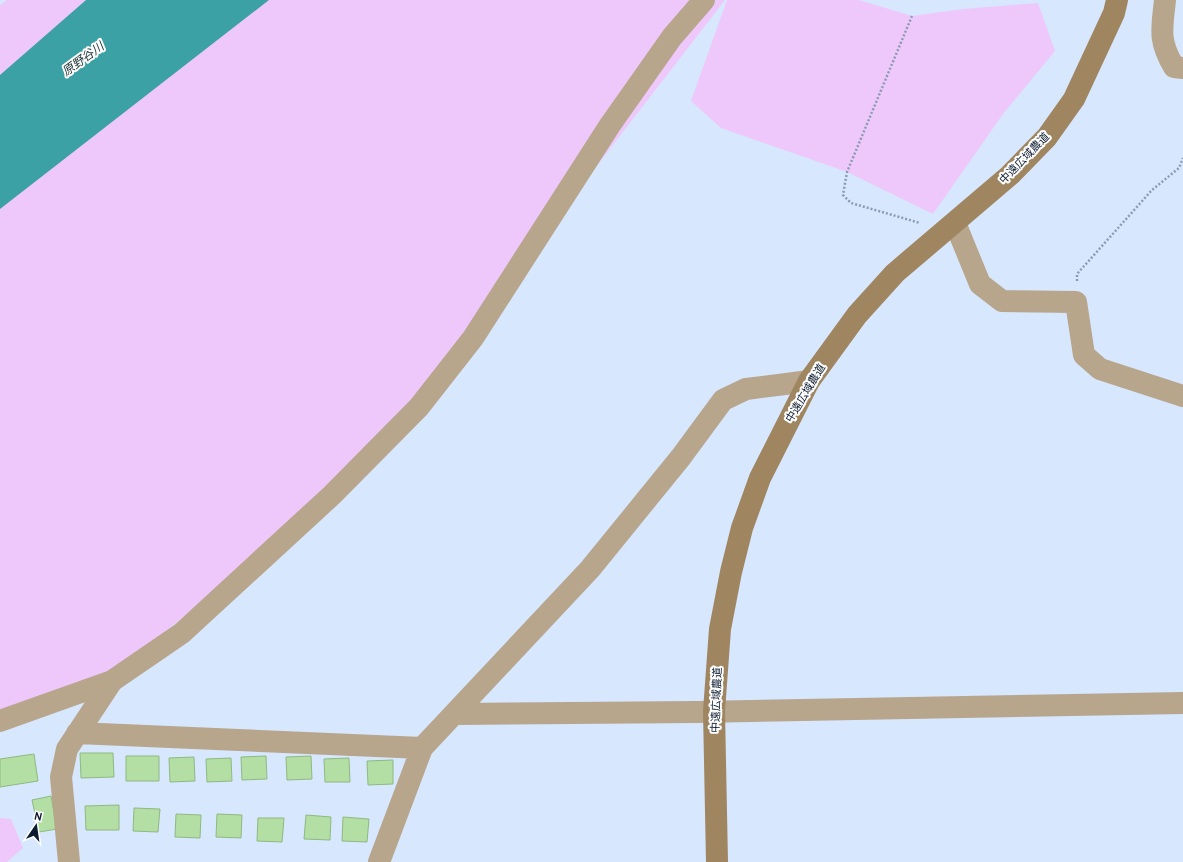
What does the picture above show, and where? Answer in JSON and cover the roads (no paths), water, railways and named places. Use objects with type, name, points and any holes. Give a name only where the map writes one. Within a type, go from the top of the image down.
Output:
[{"type":"street","points":[[0,721],[112,681],[182,633],[332,495],[419,407],[472,338],[615,119],[672,37],[704,0]]},
{"type":"street","name":"中遠広域農道","points":[[717,862],[714,711],[720,629],[731,572],[742,528],[760,478],[783,429],[809,381],[857,315],[895,273],[1010,175],[1046,137],[1077,92],[1114,13],[1117,0]]},
{"type":"street","points":[[1165,0],[1162,31],[1165,51],[1174,67],[1183,68]]},
{"type":"street","points":[[950,227],[980,284],[1002,301],[1076,302],[1084,355],[1100,369],[1183,396]]},
{"type":"street","points":[[379,862],[422,748],[590,569],[681,457],[723,400],[746,389],[809,381]]},
{"type":"street","points":[[69,862],[61,777],[67,749],[112,681]]},
{"type":"street","points":[[455,714],[1183,703]]},
{"type":"street","points":[[77,733],[422,748]]},
{"type":"water","name":"原野谷川","points":[[86,0],[269,0],[0,209],[0,75]]}]
